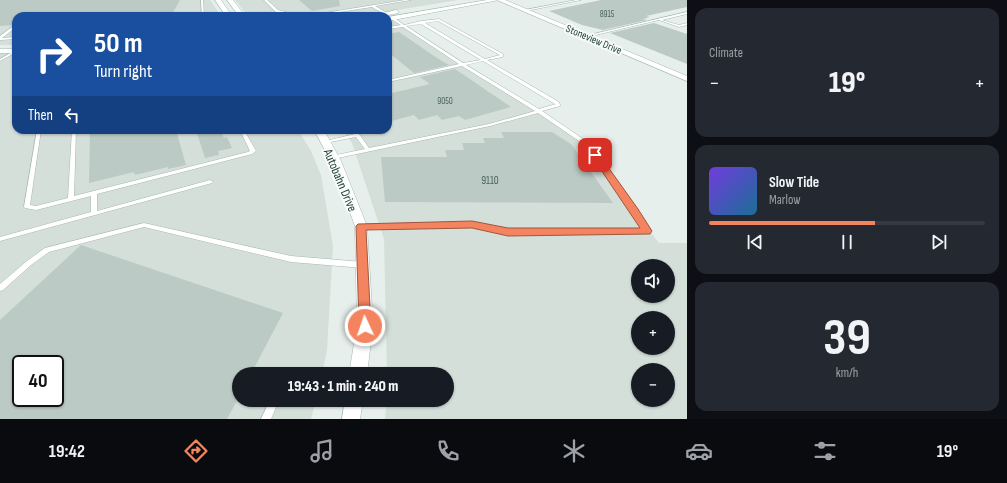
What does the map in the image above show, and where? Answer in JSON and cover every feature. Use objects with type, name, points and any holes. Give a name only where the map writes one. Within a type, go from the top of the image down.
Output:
[{"type":"street","points":[[218,0],[227,12]]},
{"type":"street","points":[[230,0],[239,12]]},
{"type":"street","points":[[392,16],[470,0]]},
{"type":"street","points":[[392,17],[496,0]]},
{"type":"street","name":"Stoneview Drive","points":[[500,0],[687,79]]},
{"type":"street","points":[[0,51],[12,51]]},
{"type":"street","name":"Autobahn Drive","points":[[321,134],[333,156],[361,226],[365,326],[359,367]]},
{"type":"street","points":[[351,419],[353,407]]},
{"type":"lane","points":[[202,0],[203,12]]},
{"type":"lane","points":[[265,0],[277,11],[282,12]]},
{"type":"lane","points":[[333,12],[410,0]]},
{"type":"lane","points":[[526,10],[580,0]]},
{"type":"lane","points":[[373,6],[382,12]]},
{"type":"lane","points":[[586,36],[687,13]]},
{"type":"lane","points":[[361,226],[472,225],[508,232],[647,231],[635,211],[587,144],[539,111],[463,65],[392,19]]},
{"type":"lane","points":[[392,27],[438,20],[502,54],[502,56],[392,80]]},
{"type":"lane","points":[[660,20],[679,26],[687,24]]},
{"type":"lane","points":[[333,156],[490,125],[558,105],[421,22]]},
{"type":"lane","points":[[0,38],[12,29]]},
{"type":"lane","points":[[0,38],[12,38]]},
{"type":"lane","points":[[0,60],[12,53]]},
{"type":"lane","points":[[38,134],[27,207],[36,208],[250,153],[254,151],[244,134]]},
{"type":"lane","points":[[71,199],[74,134]]},
{"type":"lane","points":[[325,142],[358,136],[368,150]]},
{"type":"lane","points":[[0,239],[210,182]]},
{"type":"lane","points":[[94,193],[94,213]]},
{"type":"lane","points":[[0,288],[29,263],[48,250],[144,225],[291,259],[363,265]]},
{"type":"lane","points":[[266,419],[272,407]]},
{"type":"shaded area","points":[[0,0],[210,0],[218,12],[12,12],[12,45],[0,45]]},
{"type":"shaded area","points":[[235,0],[458,0],[385,12],[245,12]]},
{"type":"shaded area","points":[[392,18],[395,18],[580,137],[659,243],[687,243],[687,419],[385,419],[386,407],[454,407],[454,367],[387,367],[384,239],[352,143],[346,134],[392,134]]},
{"type":"shaded area","points":[[0,52],[12,53],[12,134],[300,134],[311,151],[321,175],[333,246],[327,350],[323,367],[232,367],[232,407],[314,407],[311,419],[0,419]]},
{"type":"building","points":[[0,0],[180,0],[173,12],[12,12],[12,25],[0,26]]},
{"type":"building","points":[[299,0],[339,0],[340,6],[312,11]]},
{"type":"building","points":[[601,0],[687,0],[687,7],[646,16],[650,17],[643,19],[647,20],[603,30],[582,25],[549,11]]},
{"type":"building","points":[[654,23],[687,34],[687,64],[610,33]]},
{"type":"building","points":[[399,32],[449,65],[414,73],[392,55],[392,33]]},
{"type":"building","points":[[455,69],[511,107],[465,120],[459,116],[442,120],[437,115],[419,120],[414,115],[392,121],[392,93],[430,84],[420,77]]},
{"type":"building","points":[[501,132],[552,132],[571,144],[613,203],[385,202],[381,157],[447,157],[445,150],[464,150],[462,143],[485,143],[483,138],[504,138]]},
{"type":"building","points":[[90,134],[177,134],[186,165],[168,169],[168,167],[135,175],[134,172],[89,183]]},
{"type":"building","points":[[197,134],[222,134],[224,138],[227,137],[232,148],[218,151],[219,155],[205,158]]},
{"type":"building","points":[[81,245],[283,313],[255,367],[232,367],[232,407],[234,407],[227,419],[0,419],[0,320]]},
{"type":"route","points":[[365,326],[361,226],[472,225],[508,232],[647,231],[635,211],[595,155]]}]
